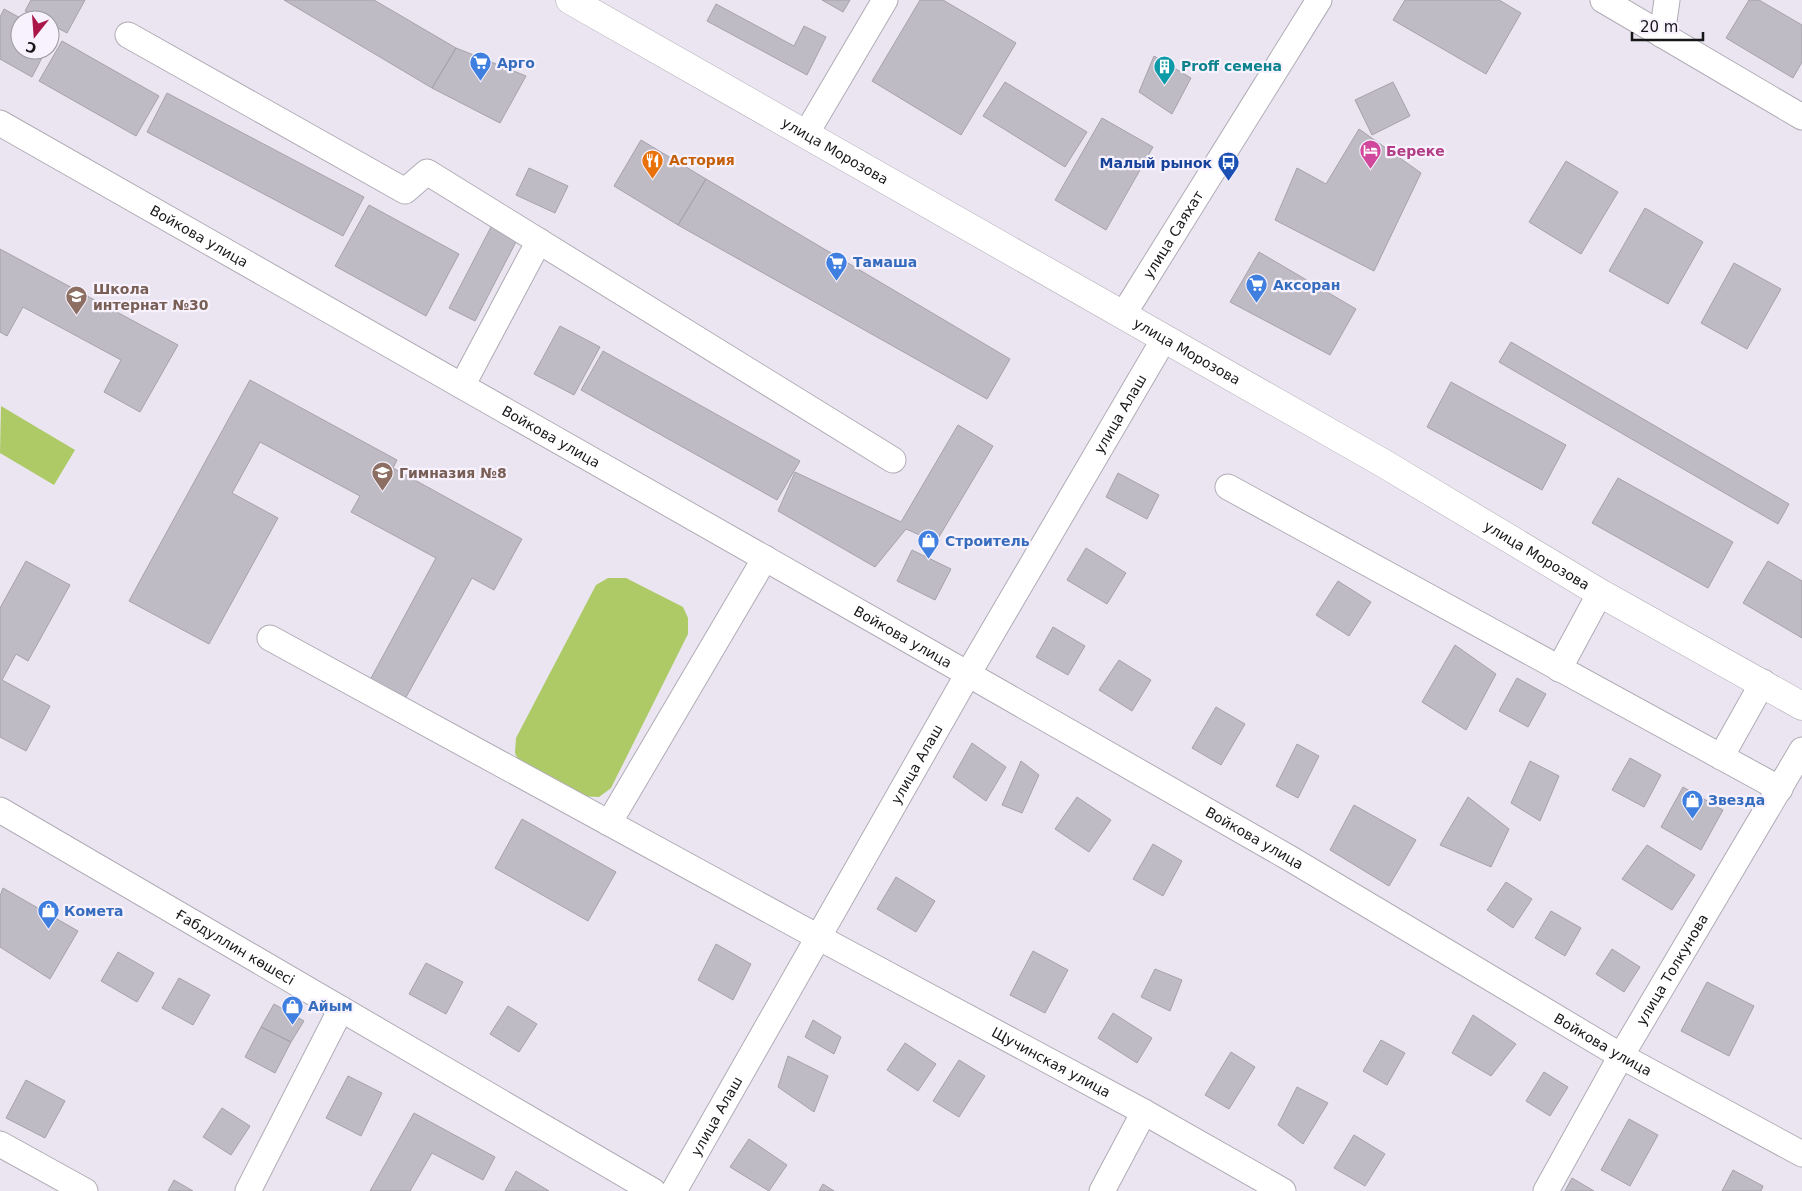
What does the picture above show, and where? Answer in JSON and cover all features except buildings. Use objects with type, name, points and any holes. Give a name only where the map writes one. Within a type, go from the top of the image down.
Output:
[{"type":"main road","name":"улица Морозова","points":[[570,0],[1164,338],[1600,593],[1763,682],[1802,706]]},
{"type":"street","points":[[806,134],[885,0]]},
{"type":"street","name":"улица Саяхат","points":[[1123,315],[1319,0]]},
{"type":"street","points":[[1603,0],[1802,117]]},
{"type":"street","points":[[1662,35],[1667,0]]},
{"type":"street","points":[[128,34],[405,190],[427,172],[893,460]]},
{"type":"street","name":"Войкова улица","points":[[0,123],[1291,859],[1621,1056],[1802,1154]]},
{"type":"street","points":[[462,386],[539,241]]},
{"type":"street","name":"улица Алаш","points":[[674,1191],[968,674],[1164,338]]},
{"type":"street","points":[[1228,488],[1780,789]]},
{"type":"street","points":[[609,823],[764,558]]},
{"type":"street","points":[[1560,669],[1600,593]]},
{"type":"street","name":"Щучинская улица","points":[[270,638],[818,937],[1144,1112],[1283,1191]]},
{"type":"street","points":[[1721,758],[1763,682]]},
{"type":"street","name":"улица Толкунова","points":[[1546,1191],[1621,1056],[1802,750]]},
{"type":"street","name":"Ғабдуллин көшесі","points":[[3,819],[341,1009],[653,1191]]},
{"type":"street","points":[[248,1191],[341,1009]]},
{"type":"street","points":[[1102,1191],[1144,1112]]},
{"type":"street","points":[[0,1144],[85,1191]]},
{"type":"green space","points":[[1,406],[75,450],[54,485],[0,453]]},
{"type":"green space","points":[[608,578],[626,578],[683,607],[688,618],[688,634],[611,788],[599,797],[579,796],[520,764],[515,753],[516,738],[596,585]]},
{"type":"place","name":"Арго","points":[[481,82]]},
{"type":"place","name":"Proff семена","points":[[1165,85]]},
{"type":"place","name":"Береке","points":[[1370,170]]},
{"type":"place","name":"Астория","points":[[653,179]]},
{"type":"place","name":"Малый рынок","points":[[1228,182]]},
{"type":"place","name":"Тамаша","points":[[837,281]]},
{"type":"place","name":"Аксоран","points":[[1257,304]]},
{"type":"place","name":"Школа интернат №30","points":[[77,316]]},
{"type":"place","name":"Гимназия №8","points":[[383,492]]},
{"type":"place","name":"Строитель","points":[[929,560]]},
{"type":"place","name":"Звезда","points":[[1692,819]]},
{"type":"place","name":"Комета","points":[[48,930]]},
{"type":"place","name":"Айым","points":[[292,1025]]}]
